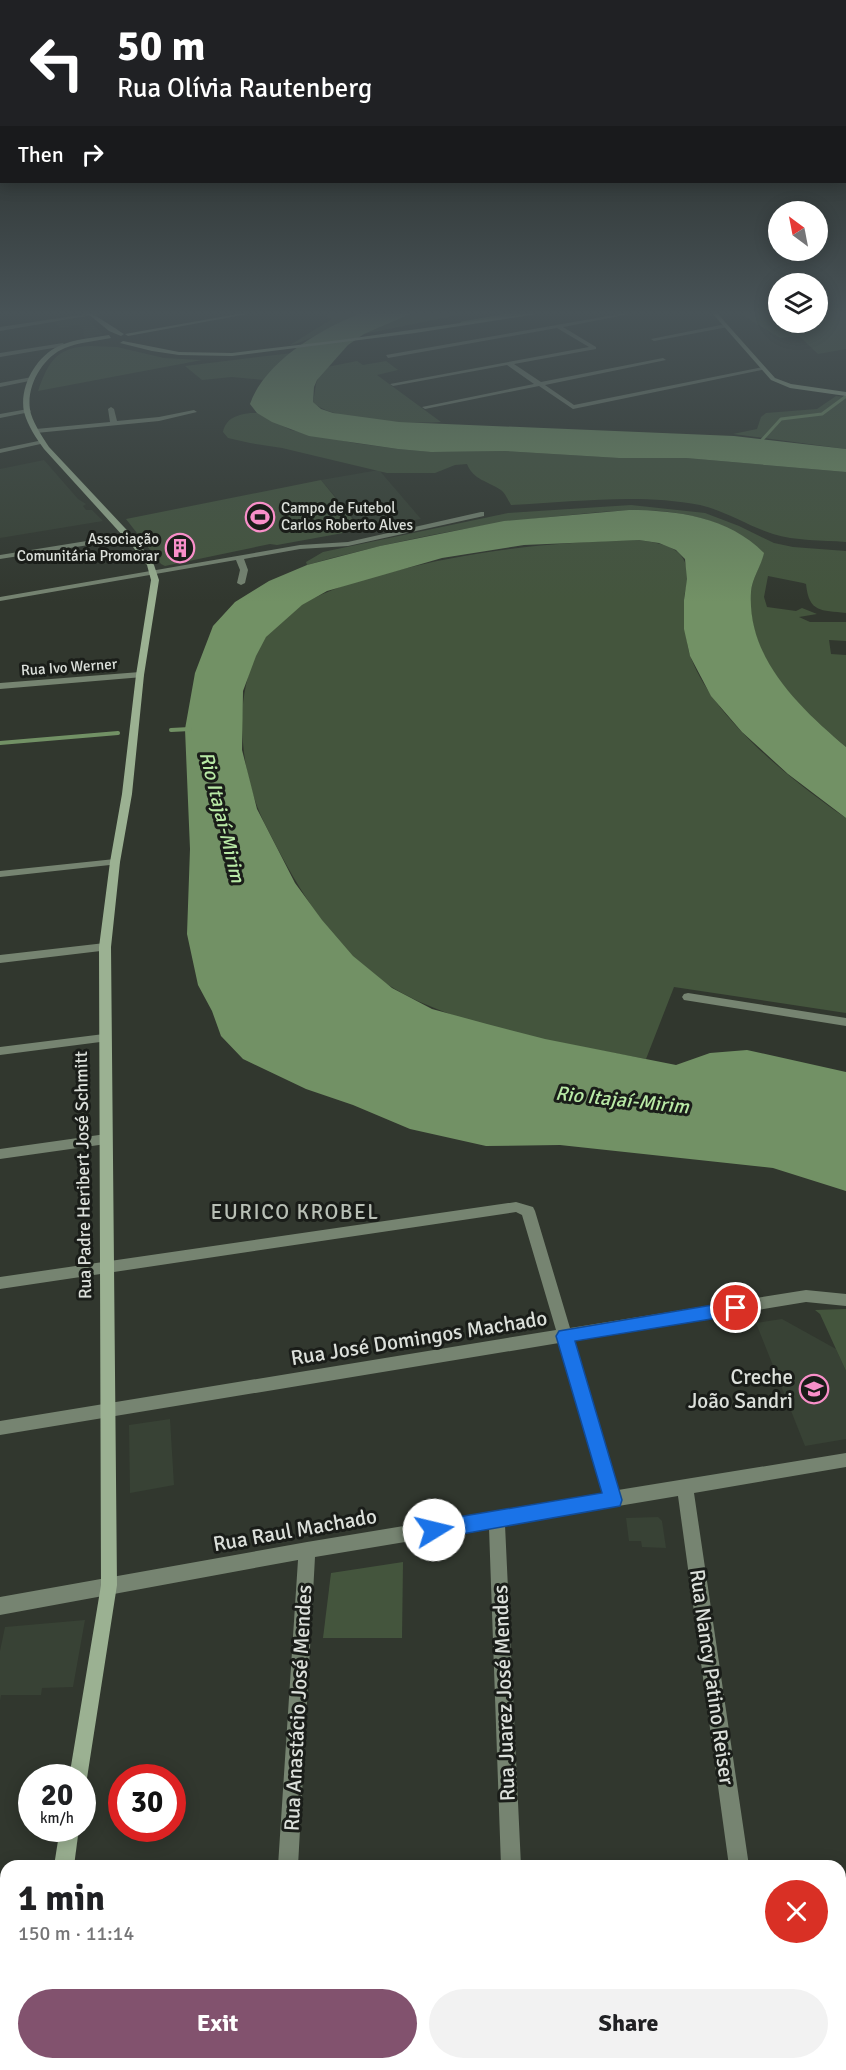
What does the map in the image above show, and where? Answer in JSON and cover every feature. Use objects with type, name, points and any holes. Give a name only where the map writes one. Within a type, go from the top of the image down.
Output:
[{"type":"street","points":[[111,410],[114,423]]},
{"type":"street","points":[[0,416],[28,411],[43,442],[81,487],[129,536],[153,567],[154,573]]},
{"type":"street","points":[[36,431],[194,412]]},
{"type":"street","points":[[0,451],[43,442]]},
{"type":"street","points":[[0,587],[3,599],[300,547],[348,544],[481,514]]},
{"type":"street","points":[[0,557],[129,536]]},
{"type":"street","points":[[239,557],[244,570],[241,583]]},
{"type":"street","name":"Rua Padre Heribert José Schmitt","points":[[80,1764],[109,1585],[105,947],[115,862],[127,794],[140,675],[151,613],[154,573]]},
{"type":"street","name":"Rua Ivo Werner","points":[[0,686],[140,675]]},
{"type":"street","points":[[0,874],[115,862]]},
{"type":"street","points":[[0,959],[105,947]]},
{"type":"street","points":[[688,998],[846,1022]]},
{"type":"street","points":[[0,1051],[104,1038]]},
{"type":"street","points":[[0,1154],[106,1138]]},
{"type":"street","points":[[0,1283],[516,1207],[528,1211],[613,1500]]},
{"type":"street","name":"Rua José Domingos Machado","points":[[0,1428],[806,1296],[846,1300]]},
{"type":"street","name":"Rua Raul Machado","points":[[0,1605],[307,1550],[846,1460]]},
{"type":"street","name":"Rua Nancy Patino Reiser","points":[[685,1488],[738,1860]]},
{"type":"street","name":"Rua Juarez José Mendes","points":[[497,1520],[512,1860]]},
{"type":"street","name":"Rua Anastácio José Mendes","points":[[288,1860],[307,1550]]},
{"type":"street","points":[[65,1860],[68,1842]]},
{"type":"shaded area","points":[[325,410],[424,410],[441,422],[393,422],[337,414]]},
{"type":"shaded area","points":[[846,410],[846,449],[733,434],[757,429],[761,417],[766,413]]},
{"type":"shaded area","points":[[257,413],[291,430],[398,449],[431,452],[505,451],[619,458],[686,458],[846,472],[846,542],[781,536],[710,508],[677,501],[606,499],[511,505],[502,491],[473,474],[467,464],[455,465],[435,473],[387,473],[282,448],[228,438],[223,432],[229,420]]},
{"type":"shaded area","points":[[44,460],[78,499],[86,504],[83,506],[86,510],[92,510],[103,521],[0,538],[0,469]]},
{"type":"shaded area","points":[[379,470],[421,519],[378,526],[374,521],[358,523],[321,480]]},
{"type":"shaded area","name":"Campo de Futebol Carlos Roberto Alves","points":[[321,480],[355,522],[337,526],[343,533],[277,545],[270,544],[165,566],[161,564],[126,519]]},
{"type":"shaded area","points":[[631,505],[705,513],[774,543],[793,547],[846,551],[846,613],[823,610],[813,605],[806,584],[768,576],[764,597],[767,607],[796,611],[802,608],[817,614],[799,617],[810,622],[846,622],[846,641],[829,640],[831,654],[846,655],[846,747],[811,716],[779,680],[757,639],[752,616],[751,592],[763,553],[737,533],[705,519],[669,512],[641,510],[536,518],[437,534],[307,565],[306,562],[323,552],[508,513]]},
{"type":"shaded area","points":[[639,540],[667,546],[685,561],[687,581],[684,612],[689,653],[702,681],[718,704],[757,747],[802,786],[846,818],[846,1013],[674,987],[646,1059],[550,1041],[484,1025],[422,1003],[374,975],[355,959],[321,920],[293,876],[262,819],[248,777],[242,719],[248,677],[259,647],[290,612],[322,594],[391,572],[453,558],[545,545]]},
{"type":"shaded area","points":[[846,1309],[846,1371],[820,1314],[815,1310]]},
{"type":"shaded area","name":"Creche João Sandri","points":[[782,1319],[836,1349],[846,1371],[846,1439],[805,1446],[756,1323]]},
{"type":"shaded area","points":[[170,1419],[174,1485],[130,1493],[129,1425]]},
{"type":"shaded area","points":[[658,1517],[662,1521],[666,1548],[642,1547],[641,1541],[629,1541],[626,1518]]},
{"type":"shaded area","points":[[403,1562],[402,1638],[323,1638],[331,1573]]},
{"type":"shaded area","points":[[85,1620],[73,1687],[42,1688],[41,1695],[1,1695],[0,1701],[0,1651],[5,1627]]},
{"type":"water","points":[[254,410],[323,410],[399,422],[734,436],[846,449],[846,472],[686,458],[619,458],[505,451],[431,452],[398,449],[309,436],[272,422]]},
{"type":"water","name":"Rio Itajaí-Mirim","points":[[629,510],[683,514],[701,518],[735,531],[764,553],[751,592],[752,616],[758,639],[767,660],[780,680],[811,716],[846,747],[846,818],[788,774],[742,732],[711,696],[690,656],[684,629],[687,579],[685,559],[676,550],[659,543],[639,540],[524,545],[442,558],[327,591],[302,605],[266,637],[243,691],[242,750],[257,809],[295,883],[322,920],[353,956],[392,988],[432,1009],[545,1039],[676,1065],[710,1053],[747,1050],[846,1072],[846,1191],[773,1168],[560,1145],[486,1146],[410,1129],[353,1105],[306,1089],[243,1059],[221,1036],[212,1011],[198,985],[187,934],[190,849],[185,729],[195,673],[213,626],[235,602],[269,581],[307,565],[380,546],[504,521]]},
{"type":"waterway","points":[[761,441],[781,419],[822,414],[828,410]]},
{"type":"waterway","points":[[171,730],[190,729]]},
{"type":"waterway","points":[[0,743],[118,733]]},
{"type":"place","name":"Campo de Futebol Carlos Roberto Alves","points":[[260,517]]},
{"type":"place","name":"Associação Comunitária Promorar","points":[[180,548]]},
{"type":"place","name":"Creche João Sandri","points":[[814,1389]]},
{"type":"district","name":"EURICO KROBEL","points":[[295,1212]]},
{"type":"route","points":[[434,1530],[613,1500],[565,1336],[736,1308]]}]
